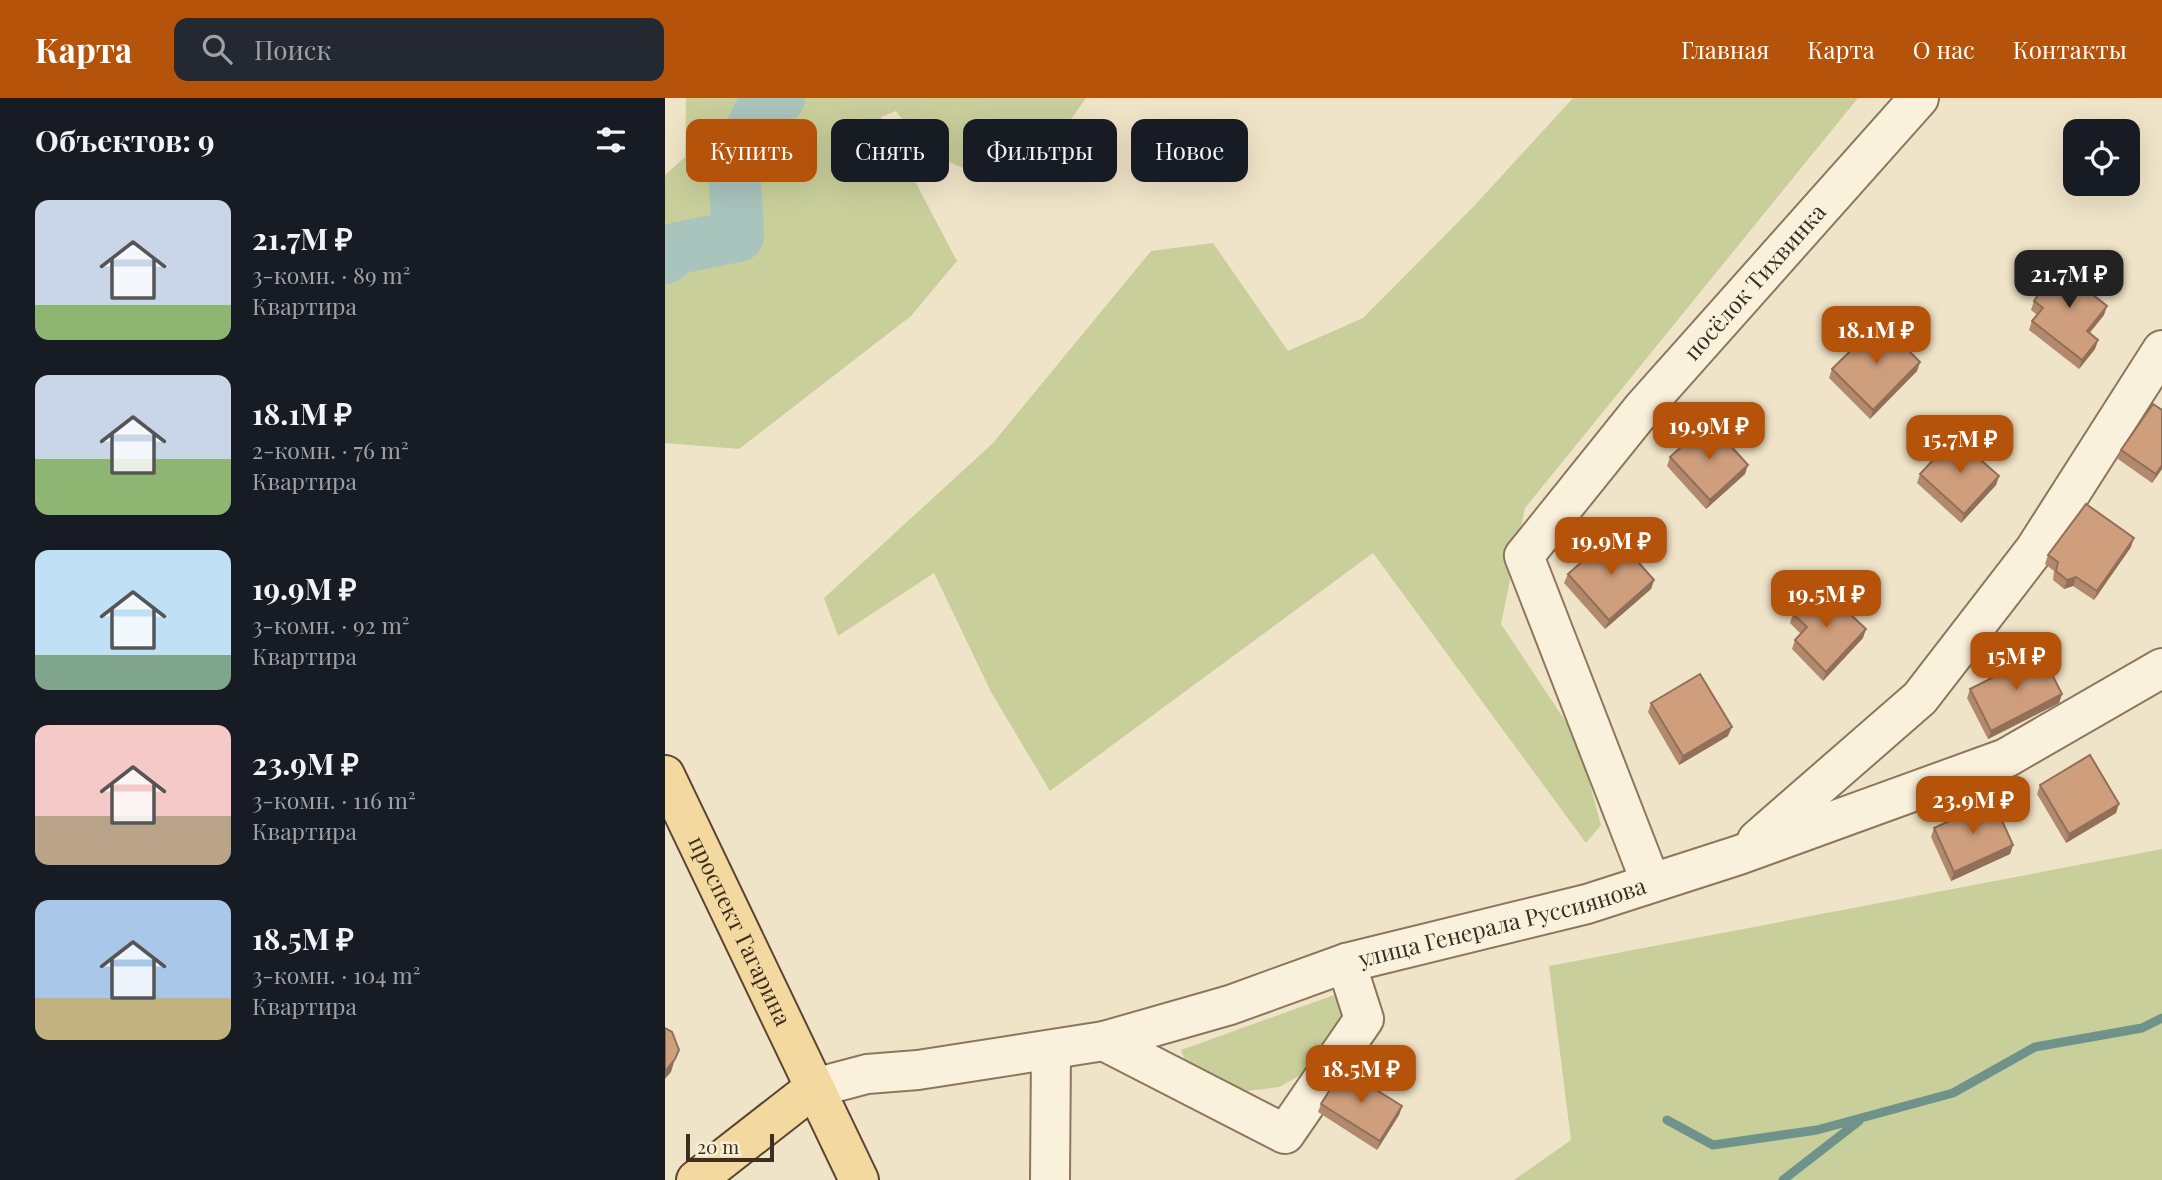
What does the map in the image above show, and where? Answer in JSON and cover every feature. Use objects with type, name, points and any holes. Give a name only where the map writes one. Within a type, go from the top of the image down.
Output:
[{"type":"main road","name":"проспект Гагарина","points":[[665,775],[859,1180]]},
{"type":"main road","points":[[709,1176],[814,1088]]},
{"type":"lane","name":"посёлок Тихвинка","points":[[1651,883],[1524,556],[1643,408],[1919,98]]},
{"type":"lane","points":[[1739,855],[1920,698],[2035,549],[2162,350]]},
{"type":"lane","name":"улица Генерала Руссиянова","points":[[814,1088],[867,1074],[1104,1041],[1230,1005],[1346,963],[1587,904],[1739,855],[2006,758],[2162,668]]},
{"type":"lane","points":[[1104,1041],[1285,1135],[1364,1018],[1346,963]]},
{"type":"lane","points":[[1050,1180],[1051,1050]]},
{"type":"green space","points":[[686,98],[1086,98],[1071,119],[963,119],[963,168],[949,162],[949,119],[902,119],[896,111],[881,117],[882,119],[831,119],[831,182],[915,182],[957,261],[911,316],[739,449],[665,443],[665,175],[685,157]]},
{"type":"green space","points":[[1573,98],[1858,98],[1525,508],[1501,624],[1578,740],[1601,825],[1586,843],[1373,553],[1050,791],[991,692],[934,573],[838,636],[824,598],[993,443],[1151,251],[1213,243],[1288,351],[1363,318],[1474,206]]},
{"type":"green space","points":[[2162,849],[2162,1180],[1514,1180],[1571,1140],[1549,966]]},
{"type":"green space","points":[[1337,994],[1346,1021],[1323,1063],[1279,1087],[1247,1091],[1187,1066],[1181,1050]]},
{"type":"building","points":[[2060,261],[2096,289],[2092,294],[2107,306],[2087,331],[2098,340],[2082,360],[2032,321],[2043,308],[2034,301]]},
{"type":"building","points":[[1880,322],[1920,362],[1873,410],[1832,369]]},
{"type":"building","points":[[2153,404],[2162,410],[2162,465],[2156,474],[2121,450]]},
{"type":"building","points":[[1701,429],[1709,438],[1717,431],[1748,465],[1710,500],[1670,457]]},
{"type":"building","points":[[1955,437],[1999,476],[1964,514],[1920,474]]},
{"type":"building","points":[[2086,504],[2134,538],[2097,591],[2076,577],[2067,580],[2056,571],[2058,562],[2048,555]]},
{"type":"building","points":[[1613,534],[1654,580],[1609,620],[1568,574]]},
{"type":"building","points":[[1815,590],[1830,604],[1834,599],[1866,629],[1826,672],[1795,640],[1807,627],[1793,614]]},
{"type":"building","points":[[2041,653],[2062,694],[1991,731],[1970,689]]},
{"type":"building","points":[[1700,674],[1732,727],[1683,756],[1651,703]]},
{"type":"building","points":[[2090,755],[2119,804],[2069,834],[2040,785]]},
{"type":"building","points":[[1993,801],[2013,845],[1954,872],[1934,828]]},
{"type":"building","points":[[665,1028],[672,1032],[679,1050],[665,1072]]},
{"type":"building","points":[[1343,1069],[1402,1106],[1380,1141],[1321,1104]]},
{"type":"waterway","points":[[665,258],[678,248],[738,236],[734,164],[764,104],[779,98]]},
{"type":"waterway","points":[[1667,1120],[1713,1145],[1817,1130],[1953,1093],[2035,1047],[2142,1028],[2162,1018]]},
{"type":"waterway","points":[[1783,1180],[1859,1121]]}]
